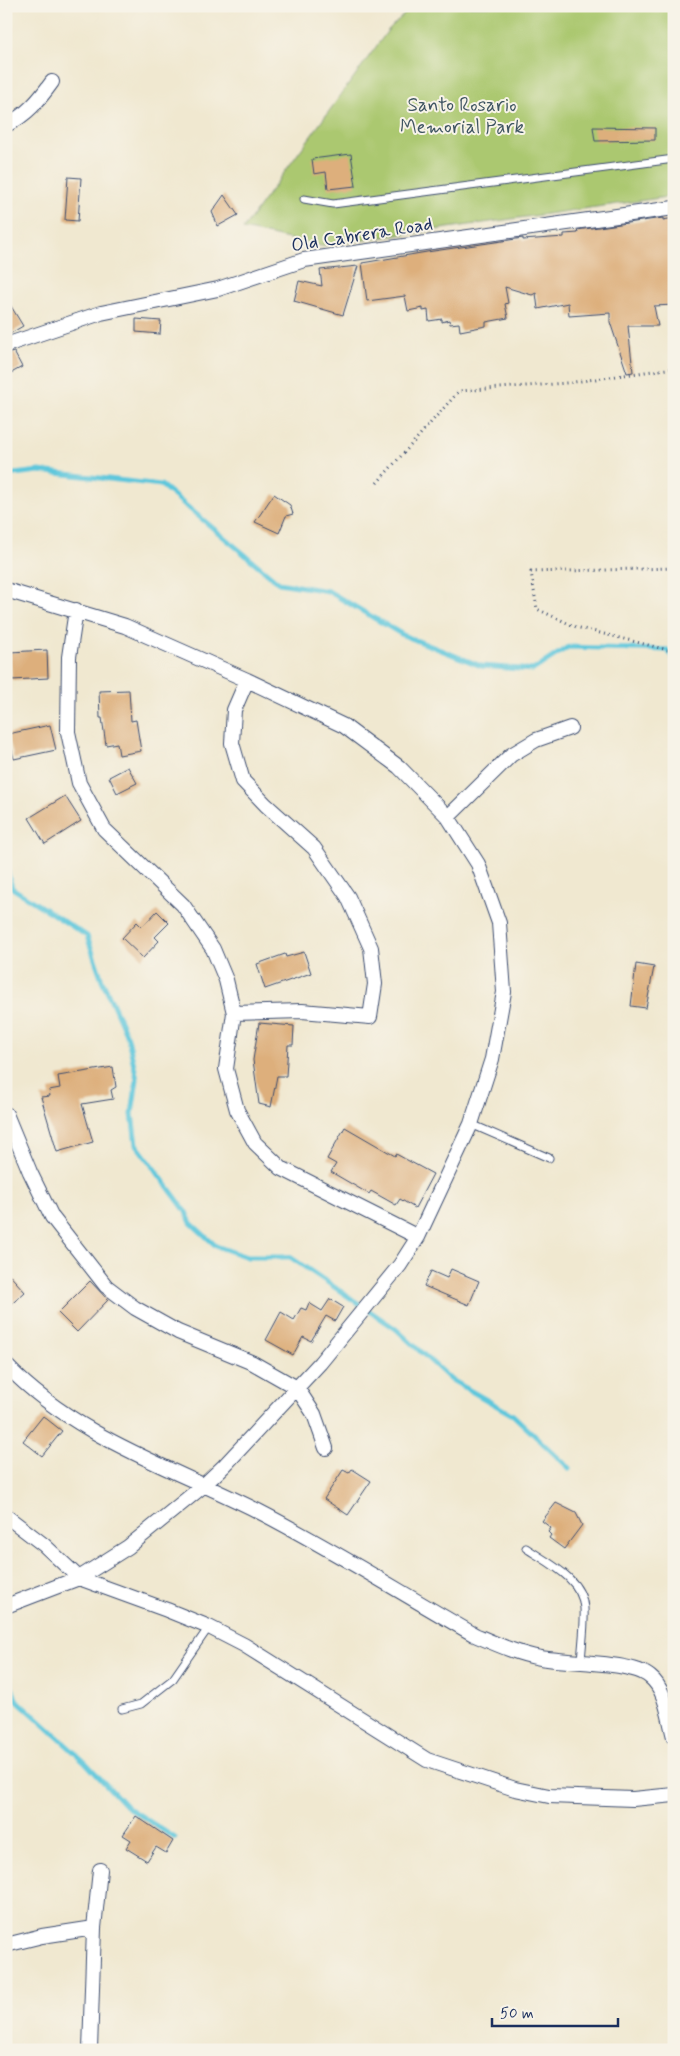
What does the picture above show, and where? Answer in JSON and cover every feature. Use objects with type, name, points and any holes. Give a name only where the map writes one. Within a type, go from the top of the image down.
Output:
[{"type":"street","points":[[6,125],[16,120],[36,104],[52,82]]},
{"type":"street","name":"Old Cabrera Road","points":[[6,345],[101,313],[218,289],[304,260],[674,208]]},
{"type":"street","points":[[6,590],[126,626],[344,726],[400,767],[448,818],[478,864],[499,923],[504,992],[492,1059],[471,1124],[418,1237],[400,1265],[297,1388],[203,1486],[128,1547],[79,1578],[6,1606]]},
{"type":"street","points":[[76,610],[69,657],[68,732],[79,783],[104,828],[183,905],[213,949],[226,980],[234,1013],[226,1069],[237,1110],[255,1143],[282,1168],[418,1237]]},
{"type":"street","points":[[234,1013],[302,1011],[370,1017],[375,984],[371,948],[348,896],[314,848],[243,781],[232,743],[234,710],[246,680]]},
{"type":"street","points":[[448,818],[511,754],[536,740],[570,728]]},
{"type":"street","points":[[6,1114],[30,1172],[52,1217],[106,1286],[134,1308],[178,1332],[254,1363],[297,1388],[314,1414],[326,1448]]},
{"type":"street","points":[[6,1365],[67,1417],[136,1454],[258,1511],[476,1635],[507,1648],[539,1658],[629,1668],[650,1676],[660,1688],[674,1737]]},
{"type":"street","points":[[6,1516],[44,1545],[79,1578],[209,1627],[252,1650],[428,1760],[459,1772],[515,1789],[549,1796],[633,1799],[674,1795]]},
{"type":"street","points":[[90,2050],[94,1928],[100,1870]]},
{"type":"street","points":[[6,1946],[42,1936],[94,1928]]},
{"type":"lane","points":[[304,199],[333,204],[674,159]]},
{"type":"lane","points":[[471,1124],[549,1158]]},
{"type":"lane","points":[[526,1548],[565,1574],[578,1589],[584,1606],[581,1663]]},
{"type":"lane","points":[[122,1709],[142,1704],[173,1679],[209,1627]]},
{"type":"path","points":[[377,483],[459,392],[567,383],[674,368]]},
{"type":"path","points":[[668,650],[576,627],[537,609],[531,572],[674,568]]},
{"type":"green space","name":"Santo Rosario Memorial Park","points":[[413,6],[674,6],[674,196],[321,246],[243,229],[389,29]]},
{"type":"building","points":[[593,127],[655,128],[655,140],[595,141]]},
{"type":"building","points":[[351,154],[356,186],[328,189],[326,172],[314,174],[312,159]]},
{"type":"building","points":[[68,177],[81,178],[78,221],[65,220]]},
{"type":"building","points":[[224,195],[238,215],[218,226],[212,212]]},
{"type":"building","points":[[663,218],[663,220],[674,218],[674,305],[654,306],[658,326],[628,326],[633,372],[627,373],[610,322],[610,313],[569,316],[568,303],[538,309],[536,293],[532,295],[505,287],[508,303],[505,304],[508,318],[486,322],[486,326],[460,331],[459,323],[450,324],[449,320],[442,322],[442,319],[429,321],[428,310],[423,311],[423,308],[408,311],[405,296],[367,301],[362,263],[523,238],[523,240],[564,237],[564,234],[578,233],[577,230]]},
{"type":"building","points":[[358,266],[343,315],[294,301],[299,281],[322,286],[320,270]]},
{"type":"building","points":[[6,298],[23,326],[6,336]]},
{"type":"building","points":[[136,319],[161,321],[160,334],[136,332]]},
{"type":"building","points":[[14,352],[22,367],[6,376],[6,354]]},
{"type":"building","points":[[274,494],[290,505],[293,514],[286,516],[279,533],[255,522]]},
{"type":"building","points":[[47,650],[48,678],[12,680],[10,652]]},
{"type":"building","points":[[129,690],[131,721],[136,720],[141,751],[119,755],[117,743],[106,745],[102,718],[100,718],[99,691]]},
{"type":"building","points":[[50,725],[56,750],[14,759],[8,734]]},
{"type":"building","points":[[128,767],[137,783],[117,793],[109,777]]},
{"type":"building","points":[[65,796],[81,821],[45,844],[29,818]]},
{"type":"building","points":[[157,911],[169,923],[155,937],[159,941],[143,958],[122,938],[137,922],[142,927]]},
{"type":"building","points":[[304,952],[311,973],[265,989],[257,964],[285,954],[286,957]]},
{"type":"building","points":[[636,964],[654,967],[646,1008],[631,1006]]},
{"type":"building","points":[[259,1023],[294,1026],[293,1045],[288,1045],[286,1076],[277,1076],[271,1107],[259,1104],[253,1060]]},
{"type":"building","points":[[113,1067],[116,1087],[111,1090],[113,1099],[82,1104],[93,1142],[57,1152],[41,1097],[50,1096],[49,1090],[60,1088],[58,1076]]},
{"type":"building","points":[[345,1127],[395,1156],[396,1154],[433,1174],[415,1208],[400,1199],[396,1205],[371,1191],[369,1194],[331,1172],[336,1164],[327,1159]]},
{"type":"building","points":[[451,1269],[479,1281],[469,1305],[424,1286],[431,1271],[447,1278]]},
{"type":"building","points":[[6,1271],[25,1292],[6,1309]]},
{"type":"building","points":[[90,1281],[108,1300],[77,1332],[58,1313]]},
{"type":"building","points":[[330,1299],[343,1307],[335,1321],[326,1316],[311,1341],[303,1337],[293,1355],[266,1340],[281,1312],[294,1320],[301,1308],[306,1310],[309,1303],[322,1311]]},
{"type":"building","points":[[43,1416],[62,1431],[42,1456],[23,1441]]},
{"type":"building","points":[[352,1469],[371,1481],[348,1515],[324,1499],[343,1470],[349,1473]]},
{"type":"building","points":[[556,1503],[576,1513],[582,1525],[564,1549],[549,1538],[551,1535],[548,1532],[551,1528],[542,1521]]},
{"type":"building","points":[[136,1816],[173,1841],[166,1853],[156,1847],[147,1861],[126,1848],[131,1840],[123,1835]]},
{"type":"waterway","points":[[6,475],[39,471],[161,485],[279,583],[328,591],[403,635],[481,666],[533,670],[568,647],[668,650],[674,659]]},
{"type":"waterway","points":[[6,866],[12,888],[87,936],[102,980],[128,1038],[137,1079],[132,1114],[136,1144],[185,1210],[191,1223],[216,1246],[247,1257],[290,1257],[396,1329],[450,1379],[513,1415],[569,1468]]},
{"type":"waterway","points":[[6,1670],[16,1699],[85,1762],[126,1806],[175,1838]]}]
